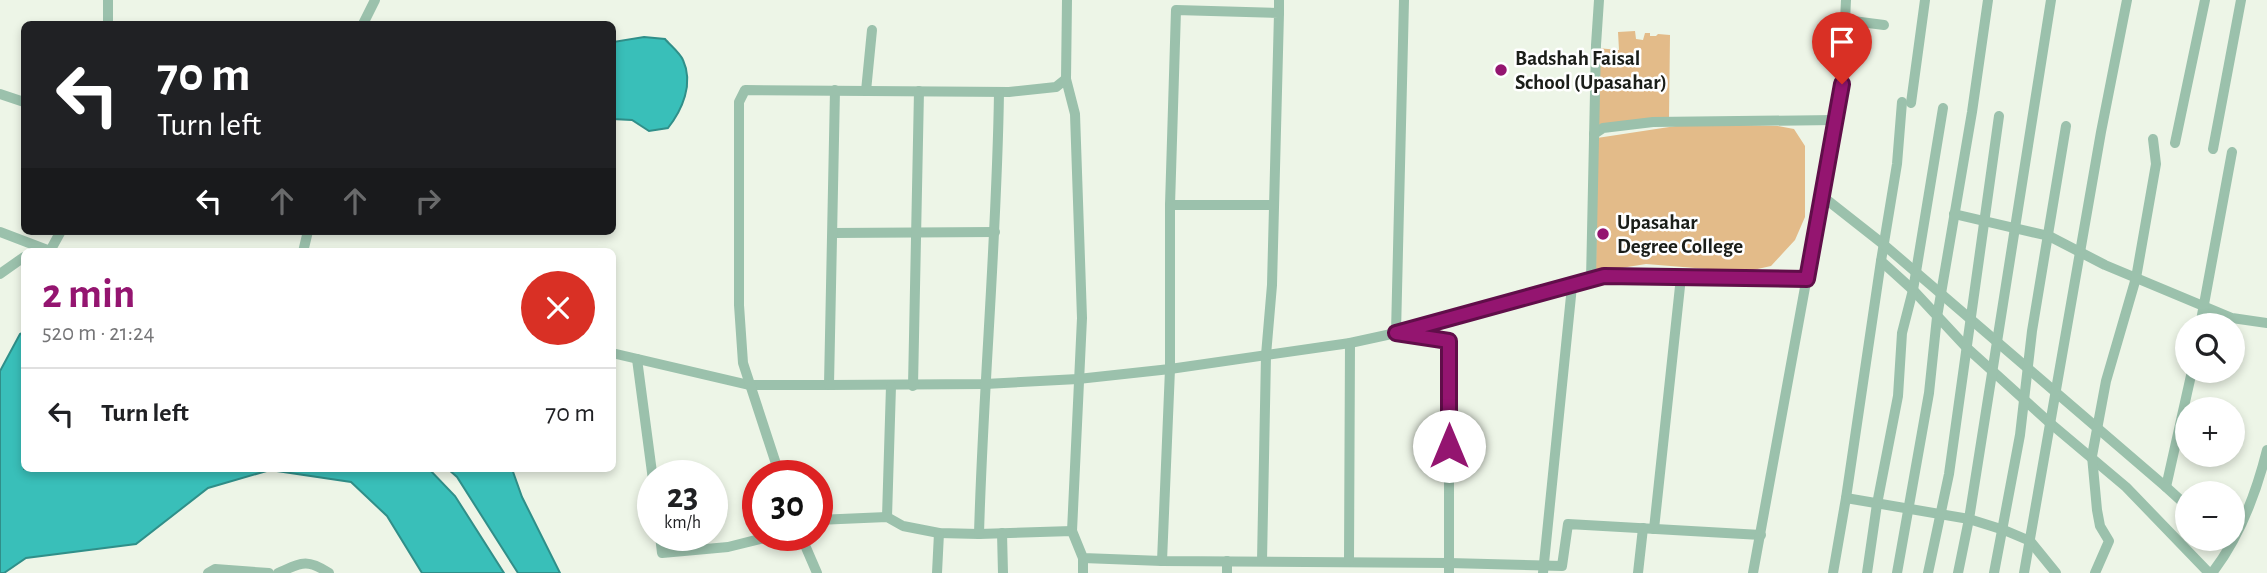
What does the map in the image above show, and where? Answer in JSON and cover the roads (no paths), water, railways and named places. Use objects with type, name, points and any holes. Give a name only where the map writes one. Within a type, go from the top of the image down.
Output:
[{"type":"street","points":[[108,0],[108,21]]},
{"type":"street","points":[[364,21],[374,0]]},
{"type":"street","points":[[1067,0],[1066,79],[1075,114],[1082,318],[1072,531],[1083,558],[1083,573]]},
{"type":"street","points":[[1262,561],[1266,355],[1272,285],[1279,0]]},
{"type":"street","points":[[1396,333],[1404,0]]},
{"type":"street","points":[[1591,280],[1599,0]]},
{"type":"street","points":[[1753,573],[1842,84],[1846,0]]},
{"type":"street","points":[[1833,573],[1883,244],[1925,0]]},
{"type":"street","points":[[1897,573],[1929,393],[1937,317],[1988,0]]},
{"type":"street","points":[[1958,573],[1969,519],[2051,0]]},
{"type":"street","points":[[2024,573],[2127,0]]},
{"type":"street","points":[[2175,143],[2205,0]]},
{"type":"street","points":[[2213,149],[2236,15],[2241,0]]},
{"type":"street","points":[[1152,573],[1157,561],[1170,369],[1170,205],[1176,5],[1279,13]]},
{"type":"street","points":[[1845,20],[1884,25]]},
{"type":"street","points":[[866,91],[872,30]]},
{"type":"street","points":[[775,460],[743,363],[739,304],[739,102],[745,90],[999,92],[1056,87],[1066,79]]},
{"type":"street","points":[[829,385],[835,90]]},
{"type":"street","points":[[913,386],[919,91]]},
{"type":"street","points":[[979,534],[995,232],[999,92]]},
{"type":"street","points":[[0,94],[21,101]]},
{"type":"street","points":[[1867,573],[1898,396],[1902,333],[1913,290],[1943,108]]},
{"type":"street","points":[[1928,573],[1949,474],[1999,116]]},
{"type":"street","points":[[1594,134],[1603,128],[1653,122],[1835,120]]},
{"type":"street","points":[[1994,573],[2004,530],[2066,126]]},
{"type":"street","points":[[2095,573],[2109,541],[2100,526],[2092,456],[2106,381],[2136,278],[2157,164],[2153,139]]},
{"type":"street","points":[[2202,313],[2232,152]]},
{"type":"street","points":[[1822,196],[2028,366],[2175,496]]},
{"type":"street","points":[[1170,205],[1274,205]]},
{"type":"street","points":[[1954,214],[2049,236],[2105,265],[2232,318],[2267,323]]},
{"type":"street","points":[[0,232],[41,248]]},
{"type":"street","points":[[833,233],[995,232]]},
{"type":"street","points":[[0,274],[21,259]]},
{"type":"street","points":[[1881,261],[1913,290],[1992,372],[2126,486],[2211,573],[2222,551]]},
{"type":"street","points":[[616,354],[749,385],[913,386],[1078,379],[1170,369],[1350,343],[1604,276],[1807,279]]},
{"type":"street","points":[[1638,573],[1648,528],[1681,277]]},
{"type":"street","points":[[1543,569],[1572,286]]},
{"type":"street","points":[[1396,333],[1449,341],[1449,568]]},
{"type":"street","points":[[1349,561],[1350,343]]},
{"type":"street","points":[[637,359],[650,460]]},
{"type":"street","points":[[2165,487],[2189,383]]},
{"type":"street","points":[[887,517],[891,386]]},
{"type":"street","points":[[2245,518],[2267,450]]},
{"type":"street","points":[[1846,498],[1969,519],[2004,530],[2030,541],[2056,573]]},
{"type":"street","points":[[833,519],[887,517],[903,526],[939,533],[1072,531]]},
{"type":"street","points":[[1083,558],[1157,561],[1349,561],[1449,568],[1543,569],[1562,566],[1568,524],[1761,535]]},
{"type":"street","points":[[937,573],[939,533]]},
{"type":"street","points":[[1002,533],[1003,573]]},
{"type":"street","points":[[662,551],[684,551]]},
{"type":"street","points":[[807,551],[817,573]]},
{"type":"street","points":[[1227,561],[1227,573]]},
{"type":"street","points":[[1298,561],[1298,573]]},
{"type":"street","points":[[278,573],[304,562],[317,565],[329,573]]},
{"type":"street","points":[[208,573],[215,569],[269,573]]},
{"type":"water","points":[[644,37],[665,39],[682,57],[687,87],[682,105],[668,128],[649,131],[632,120],[616,119],[616,42]]},
{"type":"water","points":[[20,334],[21,472],[263,472],[208,488],[136,544],[26,558],[0,573],[0,371]]},
{"type":"water","points":[[284,472],[432,472],[455,496],[504,573],[422,573],[387,516],[351,482]]},
{"type":"water","points":[[451,472],[513,472],[522,497],[560,573],[518,573]]},
{"type":"place","name":"Badshah Faisal School (Upasahar)","points":[[1501,70]]},
{"type":"place","name":"Upasahar Degree College","points":[[1603,234]]}]
